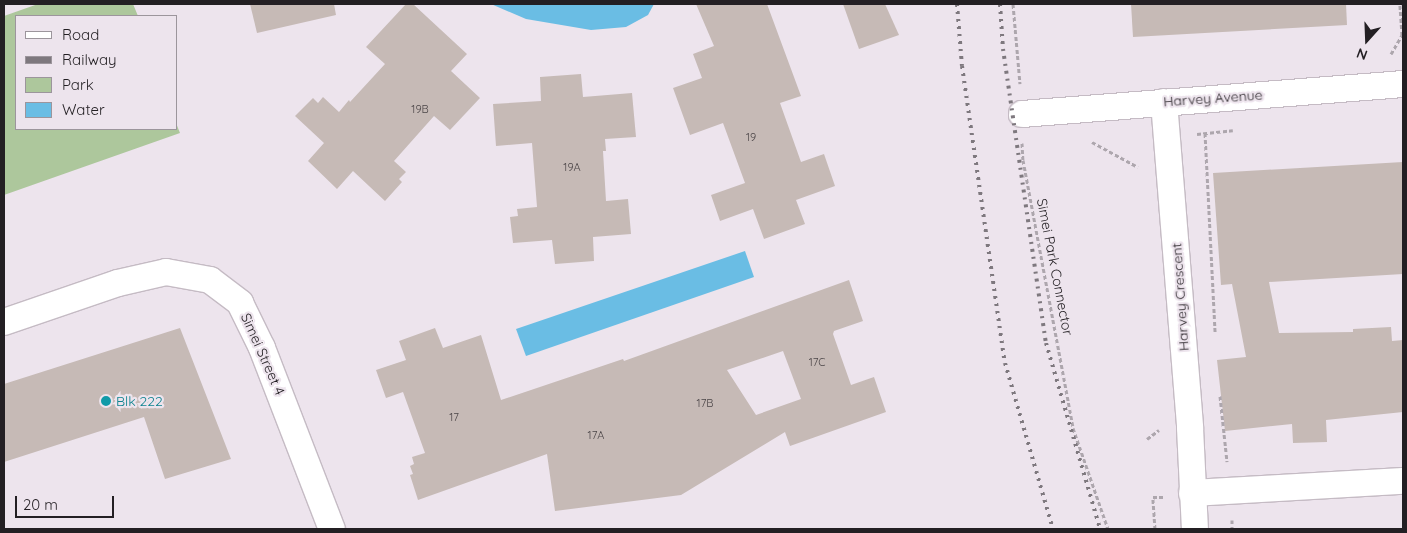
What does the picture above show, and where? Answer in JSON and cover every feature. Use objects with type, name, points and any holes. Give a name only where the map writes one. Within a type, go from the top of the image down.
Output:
[{"type":"street","name":"Harvey Avenue","points":[[1022,114],[1403,84]]},
{"type":"street","name":"Harvey Crescent","points":[[1164,102],[1190,428],[1181,495],[1195,529]]},
{"type":"street","name":"Simei Street 4","points":[[4,322],[118,284],[166,272],[210,280],[240,303],[262,348],[332,529]]},
{"type":"street","points":[[1181,495],[1231,490],[1403,481]]},
{"type":"path","name":"Simei Park Connector","points":[[1013,4],[1022,114],[1023,160],[1073,428],[1108,529]]},
{"type":"path","points":[[1388,59],[1402,35],[1400,4]]},
{"type":"path","points":[[1205,133],[1216,340]]},
{"type":"path","points":[[1092,142],[1145,171]]},
{"type":"path","points":[[1220,387],[1231,490],[1232,529]]},
{"type":"path","points":[[1155,529],[1153,497],[1181,495]]},
{"type":"green space","points":[[38,4],[133,4],[138,15],[15,15],[15,130],[178,130],[178,128],[180,133],[4,195],[4,16]]},
{"type":"water","points":[[491,4],[654,4],[648,15],[626,27],[591,30],[526,19]]},
{"type":"water","points":[[745,251],[754,277],[526,356],[516,329]]},
{"type":"building","points":[[250,4],[334,4],[336,15],[257,33]]},
{"type":"building","points":[[406,4],[413,4],[467,54],[451,71],[480,98],[450,130],[434,116],[394,161],[406,172],[399,179],[402,182],[385,201],[353,171],[337,189],[308,161],[324,143],[295,116],[313,98],[318,103],[323,97],[339,112],[349,100],[350,102],[385,64],[366,47]]},
{"type":"building","points":[[696,4],[767,4],[801,96],[780,103],[801,162],[824,154],[835,186],[796,200],[805,224],[764,239],[753,209],[720,221],[711,195],[745,183],[723,123],[690,135],[673,88],[702,78],[693,54],[714,46]]},
{"type":"building","points":[[843,4],[885,4],[899,35],[859,49]]},
{"type":"building","points":[[1131,4],[1346,4],[1347,25],[1133,37]]},
{"type":"building","points":[[581,74],[583,97],[632,93],[636,137],[605,139],[606,151],[603,151],[606,201],[628,199],[631,234],[593,237],[594,261],[555,264],[552,240],[513,243],[510,217],[518,216],[517,209],[537,207],[532,143],[496,146],[493,104],[541,101],[540,77]]},
{"type":"building","points":[[1403,162],[1403,274],[1269,282],[1279,333],[1353,332],[1353,329],[1391,327],[1392,341],[1403,340],[1403,412],[1326,420],[1327,442],[1293,443],[1292,424],[1225,431],[1217,360],[1246,357],[1232,284],[1221,285],[1213,173]]},
{"type":"building","points":[[849,280],[863,321],[834,331],[833,334],[851,385],[874,377],[886,412],[790,446],[785,432],[681,495],[555,511],[547,454],[418,500],[410,475],[413,474],[410,466],[414,464],[412,457],[425,453],[403,392],[386,398],[376,370],[406,360],[399,341],[435,328],[443,348],[481,335],[501,400],[623,359],[624,361]],"holes":[[[783,351],[801,399],[756,415],[727,370]]]},
{"type":"building","name":"Blk 222","points":[[180,328],[231,459],[165,479],[144,417],[4,462],[4,384]]},
{"type":"railway","points":[[957,4],[962,66],[1005,363],[1053,529]]},
{"type":"railway","points":[[1000,4],[1003,49],[1046,343],[1100,529]]},
{"type":"place","name":"Blk 222","points":[[106,401]]}]
